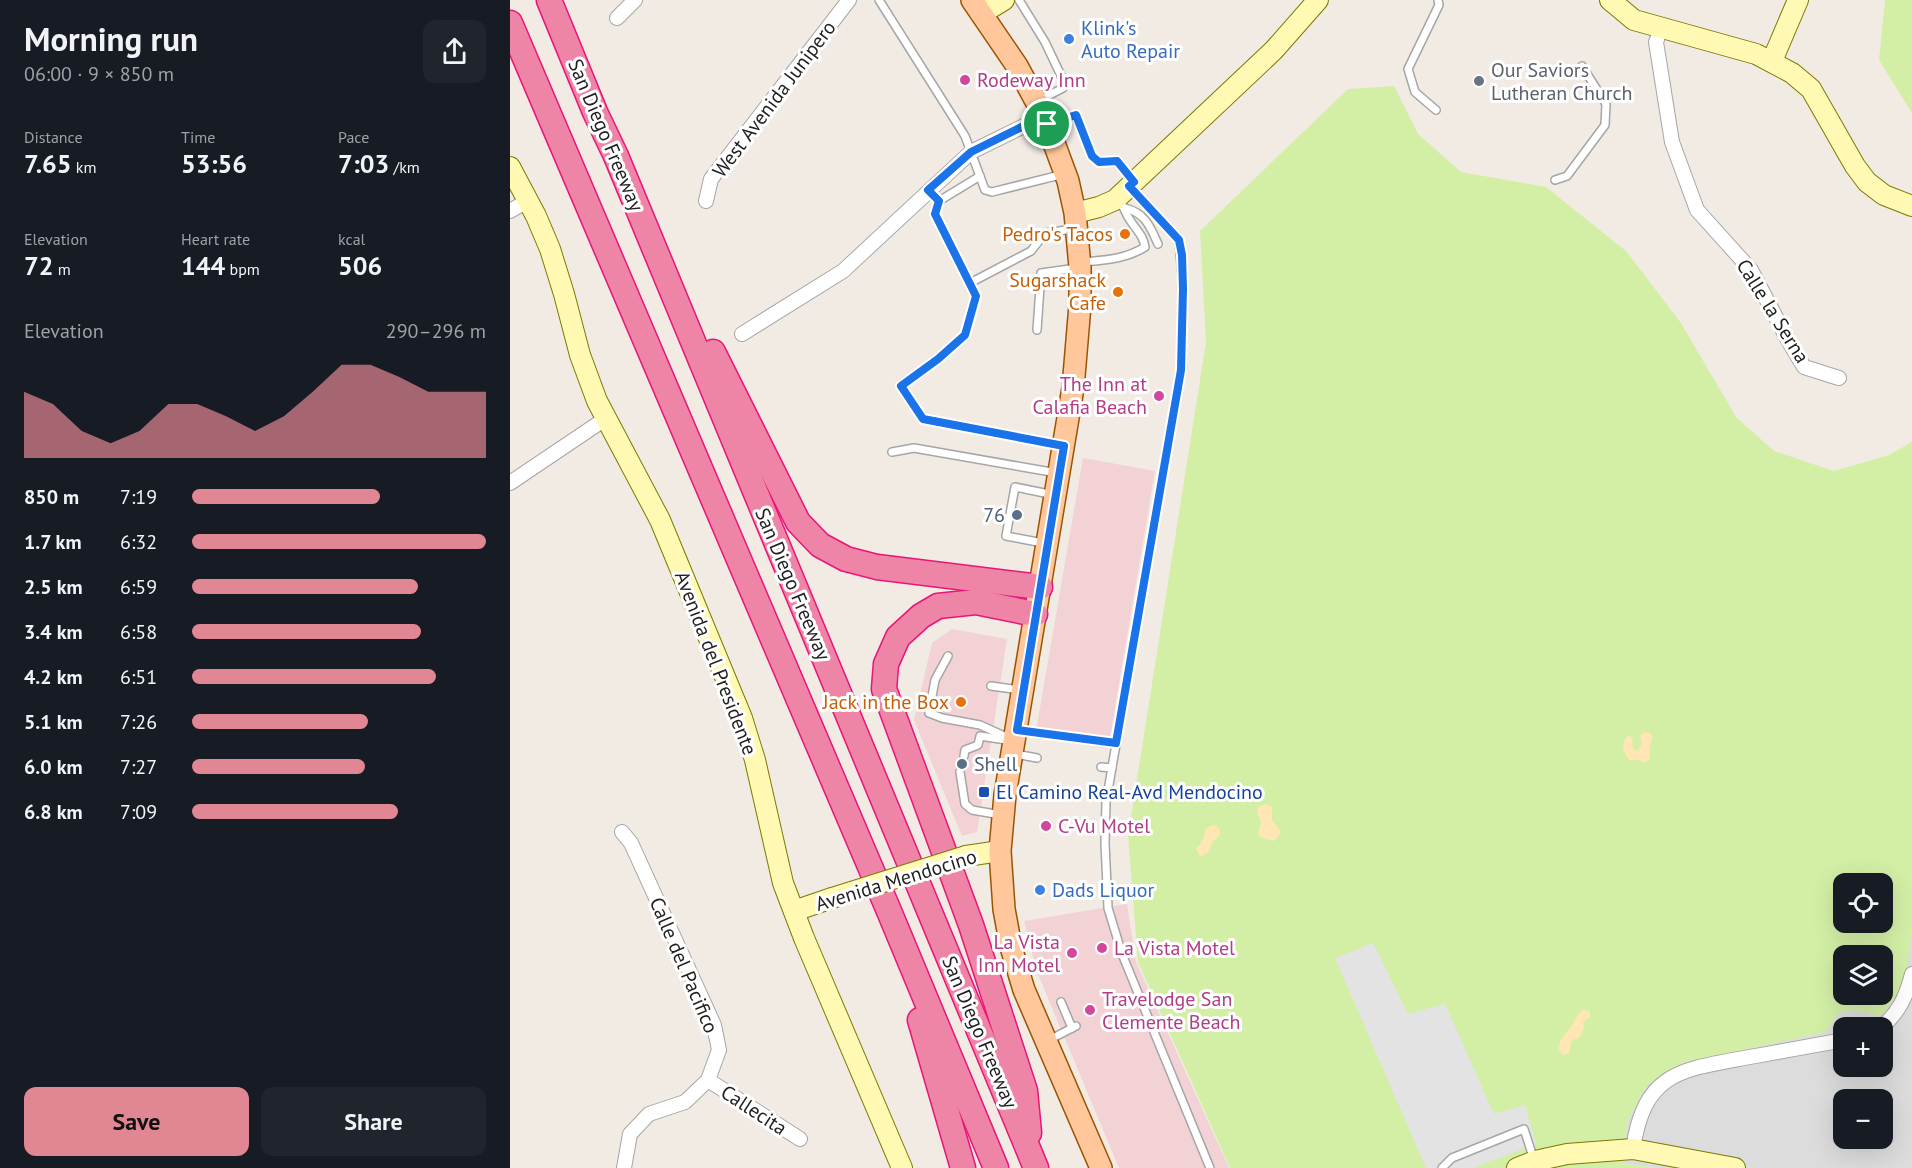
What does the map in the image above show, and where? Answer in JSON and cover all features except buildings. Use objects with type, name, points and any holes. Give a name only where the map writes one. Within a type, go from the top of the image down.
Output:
[{"type":"highway","name":"San Diego Freeway","points":[[549,0],[1034,1163]]},
{"type":"highway","points":[[561,0],[596,112]]},
{"type":"highway","name":"San Diego Freeway","points":[[510,23],[889,911],[996,1168]]},
{"type":"highway","points":[[510,44],[547,113]]},
{"type":"highway","points":[[616,156],[798,522],[820,545],[846,559],[877,567],[1040,587]]},
{"type":"highway","points":[[1034,1163],[1025,1091],[971,925],[884,689],[886,664],[898,637],[921,616],[938,606],[976,602],[1035,614]]},
{"type":"highway","points":[[889,911],[963,1168]]},
{"type":"main road","points":[[1004,0],[976,7],[1017,66],[1043,114],[1066,174],[1076,221],[1080,265],[1080,305],[1074,378],[1003,816],[1000,851],[1004,909],[1011,947],[1024,990],[1101,1168]]},
{"type":"main road","points":[[1076,221],[1126,193],[1274,50],[1318,0]]},
{"type":"main road","points":[[1610,0],[1634,20],[1755,54],[1792,73],[1811,89],[1855,166],[1867,182],[1884,195],[1912,206]]},
{"type":"main road","points":[[1772,61],[1798,0]]},
{"type":"main road","name":"Avenida del Presidente","points":[[510,167],[519,206],[536,216],[550,249],[580,355],[605,419],[628,457],[660,520],[742,718],[755,760],[783,883],[902,1168]]},
{"type":"main road","name":"Avenida Mendocino","points":[[794,911],[966,856],[1000,851]]},
{"type":"main road","points":[[1526,1165],[1567,1154],[1633,1149],[1735,1168]]},
{"type":"street","points":[[617,18],[635,0]]},
{"type":"street","name":"West Avenida Junipero","points":[[706,201],[711,179],[849,0]]},
{"type":"street","name":"Calle la Serna","points":[[1660,28],[1656,42],[1672,142],[1697,210],[1751,270],[1804,367],[1839,378]]},
{"type":"street","points":[[742,334],[843,271],[971,152],[1043,114]]},
{"type":"street","points":[[510,483],[605,419]]},
{"type":"street","name":"Calle del Pacifico","points":[[622,832],[631,843],[714,1025],[718,1050],[708,1080],[685,1102],[650,1114],[630,1134],[624,1168]]},
{"type":"street","points":[[1891,1017],[1902,1004],[1912,974]]},
{"type":"street","points":[[1633,1149],[1641,1115],[1651,1096],[1677,1074],[1704,1065],[1833,1042]]},
{"type":"street","name":"Callecita","points":[[708,1080],[800,1139]]},
{"type":"lane","points":[[879,0],[965,136],[985,190],[992,192],[1066,174]]},
{"type":"lane","points":[[1019,0],[1046,42],[1065,84],[1043,114]]},
{"type":"lane","points":[[1436,110],[1415,92],[1408,69],[1439,5],[1438,0]]},
{"type":"lane","points":[[1555,180],[1567,176],[1605,125],[1606,104],[1582,66]]},
{"type":"lane","points":[[1037,330],[1041,273],[1113,260],[1134,254],[1145,247],[1143,236],[1128,216],[1126,193],[1117,161],[1099,162],[1092,156],[1076,115],[1043,114]]},
{"type":"lane","points":[[980,176],[939,201],[935,214],[976,296],[965,335],[938,359],[901,386],[923,419],[1064,446]]},
{"type":"lane","points":[[928,190],[939,201]]},
{"type":"lane","points":[[1126,193],[1136,211],[1147,221],[1158,244]]},
{"type":"lane","points":[[1126,193],[1179,240],[1183,289],[1181,370],[1106,802],[1108,908],[1122,954],[1210,1168]]},
{"type":"lane","points":[[970,283],[1031,251],[1045,233],[1076,221]]},
{"type":"lane","points":[[892,452],[914,448],[1060,473]]},
{"type":"lane","points":[[1048,544],[1006,536],[1015,487],[1056,495]]},
{"type":"lane","points":[[948,656],[935,680],[929,713],[942,718],[980,725],[1015,742],[1037,758]]},
{"type":"lane","points":[[991,686],[1023,690]]},
{"type":"lane","points":[[964,756],[965,750],[978,746],[980,736],[1015,742],[1060,735],[1116,743]]},
{"type":"lane","points":[[1101,767],[1112,768]]},
{"type":"lane","points":[[960,771],[965,804],[972,810],[1003,816]]},
{"type":"lane","points":[[1047,1041],[1074,1027],[1061,1002]]},
{"type":"lane","points":[[1442,1168],[1452,1158],[1524,1129],[1526,1165]]},
{"type":"shaded area","points":[[1083,458],[1155,471],[1108,749],[1035,737]]},
{"type":"shaded area","points":[[952,629],[1007,639],[977,832],[962,836],[914,720],[932,643]]},
{"type":"shaded area","points":[[1127,904],[1136,962],[1229,1168],[1119,1168],[1037,972],[1024,921]]},
{"type":"shaded area","points":[[1912,930],[1912,1168],[1657,1168],[1621,1163],[1628,1120],[1647,1085],[1681,1063],[1825,1032],[1833,1020],[1833,1077],[1893,1077],[1893,1017],[1835,1017],[1838,1013],[1854,1010],[1881,1015],[1885,1005],[1893,1005],[1893,982]]},
{"type":"shaded area","points":[[1373,943],[1408,1014],[1445,1004],[1494,1114],[1525,1105],[1536,1144],[1472,1168],[1426,1168],[1335,958]]},
{"type":"green space","points":[[1885,0],[1912,0],[1912,113],[1879,60]]},
{"type":"green space","points":[[1394,86],[1418,134],[1461,172],[1546,187],[1626,251],[1681,323],[1736,417],[1774,451],[1834,471],[1889,455],[1912,442],[1912,930],[1904,986],[1893,1000],[1893,945],[1833,945],[1833,1005],[1889,1005],[1881,1016],[1854,1010],[1838,1013],[1833,1017],[1826,1032],[1681,1063],[1647,1085],[1628,1120],[1621,1163],[1657,1168],[1230,1168],[1138,962],[1128,836],[1206,342],[1200,231],[1348,89]]},
{"type":"sand","points":[[1644,732],[1650,733],[1653,737],[1649,747],[1650,758],[1645,763],[1636,759],[1631,761],[1624,752],[1624,742],[1628,736],[1632,737],[1633,749],[1637,751],[1642,746],[1640,735]]},
{"type":"sand","points":[[1265,804],[1272,807],[1272,820],[1281,832],[1274,841],[1260,837],[1258,832],[1261,824],[1257,810]]},
{"type":"sand","points":[[1214,825],[1220,829],[1220,835],[1212,842],[1209,851],[1202,856],[1199,855],[1196,848],[1202,842],[1206,830]]},
{"type":"sand","points":[[1583,1010],[1590,1011],[1590,1017],[1583,1022],[1584,1028],[1579,1038],[1572,1040],[1569,1053],[1563,1055],[1559,1050],[1561,1040]]},
{"type":"place","name":"Klink's Auto Repair","points":[[1069,39]]},
{"type":"place","name":"Rodeway Inn","points":[[965,80]]},
{"type":"place","name":"Our Saviors Lutheran Church","points":[[1479,81]]},
{"type":"place","name":"Pedro's Tacos","points":[[1125,234]]},
{"type":"place","name":"Sugarshack Cafe","points":[[1118,292]]},
{"type":"place","name":"The Inn at Calafia Beach","points":[[1159,396]]},
{"type":"place","name":"76","points":[[1017,515]]},
{"type":"place","name":"Jack in the Box","points":[[961,702]]},
{"type":"place","name":"Shell","points":[[962,764]]},
{"type":"place","name":"El Camino Real-Avd Mendocino","points":[[984,792]]},
{"type":"place","name":"C-Vu Motel","points":[[1046,826]]},
{"type":"place","name":"Dads Liquor","points":[[1040,890]]},
{"type":"place","name":"La Vista Motel","points":[[1102,948]]},
{"type":"place","name":"La Vista Inn Motel","points":[[1072,953]]},
{"type":"place","name":"Travelodge San Clemente Beach","points":[[1090,1010]]},
{"type":"route","points":[[1076,115],[1092,156],[1099,162],[1117,161],[1134,182],[1129,186],[1179,240],[1182,255],[1181,370],[1116,743],[1017,730],[1064,446],[923,419],[901,386],[938,359],[965,335],[976,296],[935,214],[939,201],[928,190],[971,152],[1044,116],[1047,124],[1076,115]]}]
